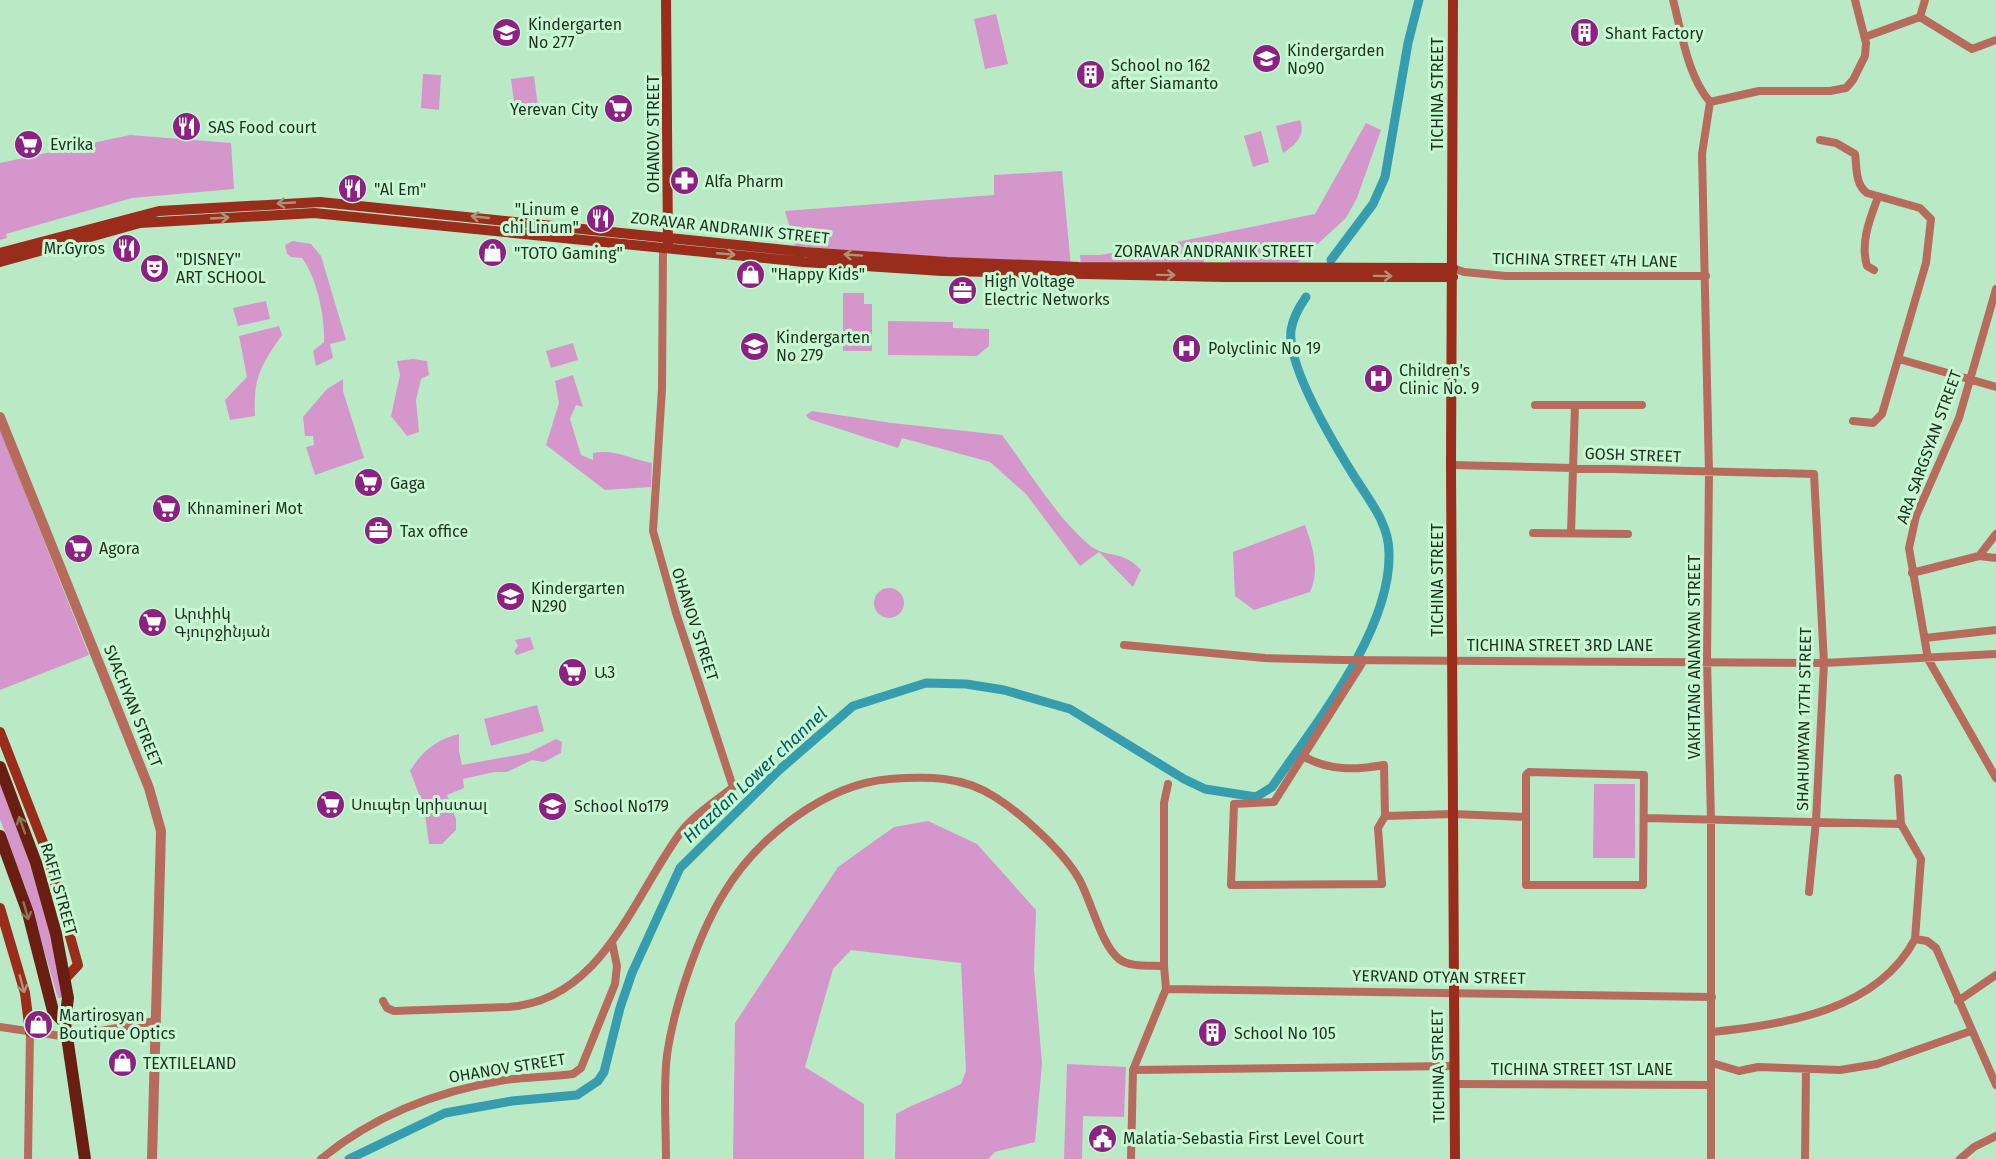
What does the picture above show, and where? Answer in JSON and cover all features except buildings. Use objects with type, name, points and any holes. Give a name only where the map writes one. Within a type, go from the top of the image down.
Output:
[{"type":"main road","name":"OHANOV STREET","points":[[661,0],[666,243]]},
{"type":"main road","name":"OHANOV STREET","points":[[666,0],[666,243]]},
{"type":"main road","name":"TICHINA STREET","points":[[1453,0],[1457,272],[1451,465],[1452,992],[1455,1159]]},
{"type":"main road","name":"ZORAVAR ANDRANIK STREET","points":[[0,253],[159,211],[320,202],[666,243]]},
{"type":"main road","name":"ZORAVAR ANDRANIK STREET","points":[[0,262],[140,223],[314,213],[881,262],[1079,271],[1457,272]]},
{"type":"main road","points":[[0,732],[46,850],[78,965],[65,979]]},
{"type":"main road","name":"RAFFI STREET","points":[[0,767],[36,863],[65,979],[68,998],[65,1023],[85,1159]]},
{"type":"main road","name":"RAFFI STREET","points":[[0,836],[28,913],[52,1011],[65,1023]]},
{"type":"main road","points":[[0,908],[25,993],[30,1032]]},
{"type":"street","points":[[1673,0],[1695,77],[1710,102],[1759,90],[1830,91],[1846,87],[1853,80],[1865,56],[1865,37],[1855,0]]},
{"type":"street","points":[[1920,17],[1925,0]]},
{"type":"street","points":[[1865,37],[1920,17]]},
{"type":"street","points":[[1920,17],[1972,49],[1996,40]]},
{"type":"street","name":"VAKHTANG ANANYAN STREET","points":[[1710,102],[1702,154],[1709,473],[1707,660],[1711,820],[1711,1159]]},
{"type":"street","points":[[1820,140],[1836,143],[1855,154],[1861,189],[1920,208],[1931,219],[1926,263],[1880,418],[1873,423],[1853,421]]},
{"type":"street","points":[[1874,270],[1867,266],[1865,232],[1878,196]]},
{"type":"street","name":"OHANOV STREET","points":[[383,1001],[387,1008],[394,1011],[523,1006],[549,998],[590,971],[612,942],[684,829],[733,787],[685,643],[657,553],[653,531],[653,504],[660,449],[666,243]]},
{"type":"street","name":"TICHINA STREET 4TH LANE","points":[[1457,272],[1506,276],[1706,276]]},
{"type":"street","name":"ARA SARGSYAN STREET","points":[[1996,289],[1959,418],[1916,516],[1909,548],[1928,659],[1996,778]]},
{"type":"street","points":[[1899,359],[1996,387]]},
{"type":"street","points":[[1534,405],[1642,405]]},
{"type":"street","points":[[1571,533],[1575,405]]},
{"type":"street","name":"SVACHYAN STREET","points":[[0,417],[149,788],[161,831],[152,1159]]},
{"type":"street","name":"GOSH STREET","points":[[1451,465],[1814,474]]},
{"type":"street","name":"SHAHUMYAN 17TH STREET","points":[[1809,892],[1816,820],[1824,663],[1814,474]]},
{"type":"street","points":[[1533,533],[1628,534]]},
{"type":"street","points":[[1979,556],[1996,534]]},
{"type":"street","points":[[1912,573],[1979,556],[1996,558]]},
{"type":"street","points":[[1925,638],[1996,630]]},
{"type":"street","name":"TICHINA STREET 3RD LANE","points":[[1124,645],[1265,658],[1341,660],[1707,660],[1824,663],[1996,654]]},
{"type":"street","points":[[1303,756],[1318,765],[1345,769],[1384,765],[1385,816],[1378,828],[1382,884],[1231,885],[1234,804],[1274,802],[1303,756],[1364,660]]},
{"type":"street","points":[[1529,772],[1642,773],[1645,778],[1644,818],[1643,885],[1530,887],[1526,883],[1526,776],[1529,772]]},
{"type":"street","points":[[666,1159],[667,1058],[670,1037],[684,985],[710,921],[724,893],[744,865],[763,846],[809,808],[844,788],[864,782],[925,776],[970,784],[993,795],[1017,813],[1077,876],[1110,949],[1119,959],[1131,964],[1164,966]]},
{"type":"street","points":[[1712,1032],[1779,1024],[1854,999],[1884,979],[1909,950],[1915,939],[1921,859],[1901,824],[1898,778]]},
{"type":"street","points":[[1131,1159],[1133,1070],[1166,989],[1164,803],[1168,784]]},
{"type":"street","points":[[1385,816],[1453,814],[1526,817]]},
{"type":"street","points":[[1644,818],[1816,820],[1901,824]]},
{"type":"street","points":[[1915,939],[1927,941],[1936,948],[1996,1084]]},
{"type":"street","name":"OHANOV STREET","points":[[321,1159],[340,1143],[359,1132],[430,1098],[507,1080],[573,1074],[581,1068],[615,984],[617,966],[612,942]]},
{"type":"street","points":[[1958,1001],[1996,975]]},
{"type":"street","name":"YERVAND OTYAN STREET","points":[[1166,989],[1712,997]]},
{"type":"street","points":[[0,1027],[68,1037],[155,1021]]},
{"type":"street","points":[[1712,1063],[1739,1071],[1758,1067],[1840,1070],[1877,1064],[1971,1031]]},
{"type":"street","points":[[28,1159],[30,1032]]},
{"type":"street","points":[[1133,1070],[1454,1066]]},
{"type":"street","points":[[1805,1159],[1806,1069]]},
{"type":"street","name":"TICHINA STREET 1ST LANE","points":[[1454,1084],[1711,1085]]},
{"type":"street","points":[[1960,1159],[1974,1147],[1996,1136]]},
{"type":"shaded area","points":[[996,14],[1008,64],[985,69],[974,19]]},
{"type":"shaded area","points":[[423,74],[441,75],[439,110],[421,108]]},
{"type":"shaded area","points":[[534,76],[539,114],[516,116],[511,79]]},
{"type":"shaded area","points":[[1300,120],[1302,130],[1299,139],[1283,153],[1276,126]]},
{"type":"shaded area","points":[[1366,123],[1381,130],[1357,198],[1346,218],[1296,264],[1230,268],[1230,248],[1204,248],[1204,269],[1081,268],[1080,255],[1100,255],[1162,245],[1315,214]]},
{"type":"shaded area","points":[[1261,131],[1269,162],[1253,167],[1244,136]]},
{"type":"shaded area","points":[[130,135],[231,143],[234,189],[132,198],[6,234],[7,238],[0,240],[0,163]]},
{"type":"shaded area","points":[[1062,171],[1071,267],[795,246],[785,211],[994,195],[994,175]]},
{"type":"shaded area","points":[[293,241],[311,244],[321,256],[346,340],[330,344],[333,358],[316,366],[313,351],[324,342],[321,310],[316,287],[307,266],[302,258],[291,257],[287,254],[285,245]]},
{"type":"shaded area","points":[[843,293],[864,293],[864,304],[872,304],[872,351],[843,351]]},
{"type":"shaded area","points":[[266,301],[270,319],[238,326],[233,308]]},
{"type":"shaded area","points":[[888,321],[953,322],[953,328],[989,329],[989,346],[977,356],[888,355]]},
{"type":"shaded area","points":[[279,326],[282,335],[264,364],[257,382],[255,416],[230,420],[225,400],[247,377],[239,336]]},
{"type":"shaded area","points":[[573,343],[578,360],[551,368],[546,351]]},
{"type":"shaded area","points":[[413,359],[427,361],[429,375],[421,379],[416,400],[419,432],[407,436],[391,416],[400,375],[397,361]]},
{"type":"shaded area","points":[[573,375],[583,407],[576,405],[570,419],[581,455],[593,460],[593,453],[609,452],[652,463],[651,487],[605,490],[546,445],[559,403],[555,381]]},
{"type":"shaded area","points":[[343,379],[343,391],[364,458],[315,475],[306,447],[314,445],[313,436],[305,436],[303,417],[327,389]]},
{"type":"shaded area","points":[[812,411],[892,423],[1002,435],[1053,506],[1088,544],[1101,552],[1127,559],[1141,570],[1133,587],[1099,552],[1080,566],[1026,494],[990,462],[902,438],[898,448],[809,419],[806,415]]},
{"type":"shaded area","points":[[0,429],[89,655],[0,690]]},
{"type":"shaded area","points":[[1305,525],[1313,550],[1315,567],[1310,592],[1254,610],[1235,596],[1233,552]]},
{"type":"shaded area","points":[[889,588],[895,589],[903,597],[903,609],[895,617],[889,618],[883,617],[875,609],[874,603],[875,597],[883,589]]},
{"type":"shaded area","points":[[530,637],[534,649],[517,655],[514,652],[518,646],[515,640]]},
{"type":"shaded area","points":[[537,705],[544,731],[491,746],[484,719]]},
{"type":"shaded area","points":[[459,734],[462,765],[528,753],[556,739],[562,742],[561,753],[544,762],[532,760],[507,772],[494,772],[463,779],[464,788],[447,795],[456,819],[456,830],[442,844],[429,844],[424,807],[410,771],[431,747]]},
{"type":"shaded area","points":[[0,783],[38,889],[63,998],[58,998],[26,889],[0,819]]},
{"type":"shaded area","points":[[1594,784],[1635,784],[1635,858],[1593,858]]},
{"type":"shaded area","points":[[928,821],[977,844],[1036,910],[1034,969],[1042,1063],[1035,1142],[995,1152],[988,1159],[895,1159],[896,1114],[961,1084],[966,1071],[961,963],[851,950],[833,969],[805,1067],[864,1104],[864,1159],[733,1159],[735,1023],[838,867],[894,827]]},
{"type":"shaded area","points":[[1067,1064],[1126,1067],[1124,1117],[1083,1116],[1082,1159],[1064,1159]]},
{"type":"waterway","name":"Hrazdan Lower channel","points":[[1331,260],[1373,204],[1385,177],[1408,43],[1419,0]]},
{"type":"waterway","name":"Hrazdan Lower channel","points":[[349,1159],[445,1113],[512,1101],[577,1095],[598,1081],[604,1072],[620,1008],[632,973],[680,868],[778,771],[853,706],[926,683],[966,684],[1004,690],[1070,709],[1184,779],[1205,789],[1256,797],[1272,787],[1328,706],[1364,645],[1378,614],[1386,583],[1389,553],[1382,522],[1324,425],[1296,364],[1291,330],[1293,321],[1306,297]]},
{"type":"place","name":"Kindergarten No 277","points":[[507,33]]},
{"type":"place","name":"Shant Factory","points":[[1584,33]]},
{"type":"place","name":"Kindergarden No90","points":[[1266,59]]},
{"type":"place","name":"School no 162 after Siamanto","points":[[1090,74]]},
{"type":"place","name":"Yerevan City","points":[[619,109]]},
{"type":"place","name":"SAS Food court","points":[[187,127]]},
{"type":"place","name":"Evrika","points":[[29,144]]},
{"type":"place","name":"Alfa Pharm","points":[[684,181]]},
{"type":"place","name":"\"Al Em\"","points":[[353,189]]},
{"type":"place","name":"\"Linum e chi Linum\"","points":[[600,218]]},
{"type":"place","name":"Mr.Gyros","points":[[126,248]]},
{"type":"place","name":"\"TOTO Gaming\"","points":[[493,253]]},
{"type":"place","name":"\"DISNEY\" ART SCHOOL","points":[[155,268]]},
{"type":"place","name":"\"Happy Kids\"","points":[[750,274]]},
{"type":"place","name":"High Voltage Electric Networks","points":[[963,290]]},
{"type":"place","name":"Kindergarten No 279","points":[[755,346]]},
{"type":"place","name":"Polyclinic No 19","points":[[1187,348]]},
{"type":"place","name":"Children's Clinic No. 9","points":[[1378,379]]},
{"type":"place","name":"Gaga","points":[[369,483]]},
{"type":"place","name":"Khnamineri Mot","points":[[166,508]]},
{"type":"place","name":"Tax office","points":[[379,531]]},
{"type":"place","name":"Agora","points":[[78,548]]},
{"type":"place","name":"Kindergarten N290","points":[[510,597]]},
{"type":"place","name":"Արփիկ Գյուրջինյան","points":[[153,622]]},
{"type":"place","name":"Ա3","points":[[573,672]]},
{"type":"place","name":"Սուպեր կրիստալ","points":[[330,804]]},
{"type":"place","name":"School No179","points":[[553,806]]},
{"type":"place","name":"Martirosyan Boutique Optics","points":[[38,1024]]},
{"type":"place","name":"School No 105","points":[[1213,1033]]},
{"type":"place","name":"TEXTILELAND","points":[[122,1063]]},
{"type":"place","name":"Malatia-Sebastia First Level Court","points":[[1102,1138]]}]
